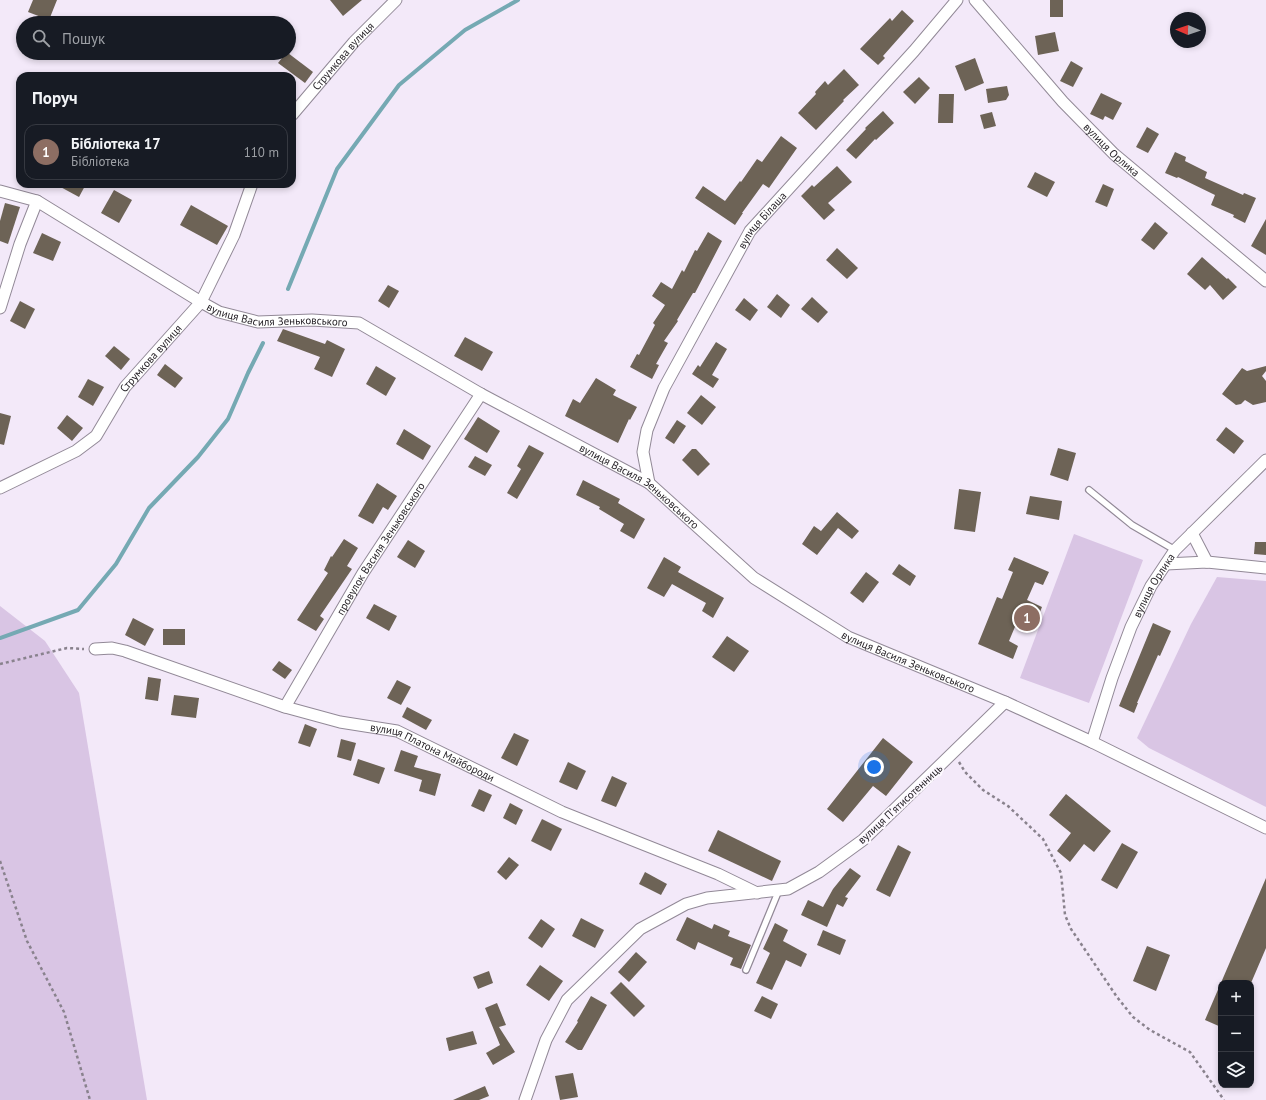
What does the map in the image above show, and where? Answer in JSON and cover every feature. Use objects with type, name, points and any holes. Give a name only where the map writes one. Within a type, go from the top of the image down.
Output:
[{"type":"street","name":"Струмкова вулиця","points":[[296,110],[354,42],[396,0]]},
{"type":"street","name":"вулиця Білаша","points":[[648,483],[643,452],[647,430],[664,388],[750,231],[914,51],[958,0]]},
{"type":"street","name":"вулиця Орлика","points":[[975,0],[1063,102],[1114,154],[1266,281]]},
{"type":"street","name":"Струмкова вулиця","points":[[0,488],[76,451],[96,436],[125,387],[200,302],[234,235],[251,188]]},
{"type":"street","name":"вулиця Василя Зеньковського","points":[[0,191],[37,201],[200,302],[219,312],[258,322],[312,320],[359,323],[481,394],[648,483],[754,578],[848,637],[1006,702],[1092,742],[1266,828]]},
{"type":"street","points":[[0,308],[20,244],[37,201]]},
{"type":"street","name":"провулок Василя Зеньковського","points":[[285,707],[363,573],[481,394]]},
{"type":"street","name":"вулиця Орлика","points":[[1092,742],[1112,678],[1131,627],[1151,586],[1175,550],[1266,460]]},
{"type":"street","points":[[1192,533],[1207,562]]},
{"type":"street","points":[[1166,564],[1207,562],[1266,568]]},
{"type":"street","name":"вулиця Платона Майбороди","points":[[95,650],[112,648],[124,651],[285,707],[340,722],[397,731],[562,812],[718,874],[757,893]]},
{"type":"street","name":"вулиця Пʼятисотенниць","points":[[525,1100],[546,1040],[567,1000],[640,929],[686,904],[707,898],[788,889],[819,872],[863,840],[1006,702]]},
{"type":"lane","points":[[1089,490],[1132,525],[1175,550]]},
{"type":"lane","points":[[746,970],[779,890]]},
{"type":"path","points":[[0,664],[67,648],[95,650]]},
{"type":"path","points":[[953,754],[965,772],[983,790],[1008,806],[1043,839],[1061,873],[1065,915],[1071,929],[1117,997],[1133,1017],[1150,1030],[1190,1052],[1224,1100]]},
{"type":"path","points":[[0,861],[27,941],[64,1012],[90,1100]]},
{"type":"shaded area","points":[[1074,534],[1143,560],[1089,703],[1020,678]]},
{"type":"shaded area","points":[[1217,577],[1266,581],[1266,807],[1149,748],[1137,738],[1191,624]]},
{"type":"shaded area","points":[[0,606],[45,641],[79,693],[147,1100],[0,1100]]},
{"type":"building","points":[[33,0],[57,0],[51,16],[38,16],[28,12]]},
{"type":"building","points":[[330,0],[362,0],[343,16]]},
{"type":"building","points":[[1050,0],[1063,0],[1063,17],[1050,17]]},
{"type":"building","points":[[902,10],[914,21],[883,56],[885,58],[878,65],[860,49],[890,18],[892,21]]},
{"type":"building","points":[[1055,32],[1059,51],[1038,55],[1035,36]]},
{"type":"building","points":[[975,58],[984,83],[965,91],[955,66]]},
{"type":"building","points":[[296,59],[313,72],[305,83],[296,76],[296,72],[290,72],[278,63],[280,60]]},
{"type":"building","points":[[1071,61],[1083,68],[1073,87],[1060,81]]},
{"type":"building","points":[[844,69],[859,85],[843,100],[844,101],[816,130],[798,113],[816,94],[815,92],[825,81],[828,85]]},
{"type":"building","points":[[919,77],[930,88],[915,104],[903,92]]},
{"type":"building","points":[[1007,86],[1009,95],[1006,100],[988,103],[986,89]]},
{"type":"building","points":[[1101,93],[1122,103],[1113,120],[1105,116],[1103,120],[1090,114]]},
{"type":"building","points":[[939,94],[954,94],[953,123],[938,123]]},
{"type":"building","points":[[883,111],[894,123],[876,140],[875,139],[856,159],[846,150],[866,129],[865,128]]},
{"type":"building","points":[[992,112],[996,126],[984,129],[980,115]]},
{"type":"building","points":[[1147,127],[1159,134],[1148,153],[1136,147]]},
{"type":"building","points":[[781,136],[797,148],[769,188],[763,184],[735,225],[695,198],[703,186],[725,201],[740,181],[741,182],[757,159],[762,162]]},
{"type":"building","points":[[1175,152],[1186,157],[1185,161],[1207,172],[1205,178],[1243,195],[1244,193],[1256,198],[1245,223],[1233,217],[1234,215],[1211,205],[1215,195],[1178,177],[1177,178],[1165,173]]},
{"type":"building","points":[[837,166],[852,182],[828,203],[835,210],[824,220],[801,196],[812,185],[814,187]]},
{"type":"building","points":[[1035,172],[1055,182],[1047,197],[1027,187]]},
{"type":"building","points":[[1103,184],[1114,189],[1107,207],[1095,202]]},
{"type":"building","points":[[62,188],[84,188],[79,197]]},
{"type":"building","points":[[114,190],[132,200],[119,223],[101,213]]},
{"type":"building","points":[[5,203],[20,207],[8,244],[0,241],[0,221]]},
{"type":"building","points":[[191,205],[228,226],[217,245],[180,225]]},
{"type":"building","points":[[1266,219],[1266,255],[1251,246]]},
{"type":"building","points":[[1155,222],[1168,233],[1154,250],[1141,240]]},
{"type":"building","points":[[708,232],[722,241],[695,293],[693,293],[677,320],[678,321],[664,341],[668,343],[656,364],[659,365],[652,379],[630,367],[637,354],[639,355],[655,325],[653,323],[665,305],[652,296],[661,282],[672,289],[682,270],[684,272],[695,250],[697,251]]},
{"type":"building","points":[[42,233],[61,242],[53,261],[33,253]]},
{"type":"building","points":[[837,248],[858,268],[847,279],[826,260]]},
{"type":"building","points":[[1202,257],[1237,287],[1223,300],[1210,285],[1205,290],[1187,274]]},
{"type":"building","points":[[388,285],[399,291],[389,308],[378,301]]},
{"type":"building","points":[[777,294],[790,305],[781,318],[767,307]]},
{"type":"building","points":[[812,297],[828,312],[818,323],[801,309]]},
{"type":"building","points":[[744,298],[758,310],[750,321],[735,310]]},
{"type":"building","points":[[20,301],[35,309],[25,329],[10,321]]},
{"type":"building","points":[[283,329],[325,344],[327,340],[345,349],[332,377],[314,369],[320,357],[277,341]]},
{"type":"building","points":[[465,337],[493,352],[482,371],[454,356]]},
{"type":"building","points":[[716,342],[727,349],[712,375],[719,379],[713,388],[692,374],[698,365],[700,367]]},
{"type":"building","points":[[114,346],[130,359],[121,370],[105,356]]},
{"type":"building","points":[[165,364],[183,378],[175,388],[157,375]]},
{"type":"building","points":[[376,366],[396,378],[386,396],[366,384]]},
{"type":"building","points":[[1266,366],[1266,371],[1262,376],[1266,381],[1266,402],[1253,405],[1245,400],[1241,404],[1236,405],[1222,394],[1242,368],[1247,371]]},
{"type":"building","points":[[596,378],[616,390],[613,395],[637,407],[630,420],[629,419],[618,443],[565,416],[573,399],[580,403]]},
{"type":"building","points":[[88,379],[104,387],[93,406],[78,397]]},
{"type":"building","points":[[701,395],[716,407],[702,425],[687,413]]},
{"type":"building","points":[[0,413],[11,416],[4,445],[0,444]]},
{"type":"building","points":[[67,415],[83,428],[72,441],[57,428]]},
{"type":"building","points":[[478,417],[500,431],[487,453],[464,439]]},
{"type":"building","points":[[677,420],[686,426],[674,444],[665,438]]},
{"type":"building","points":[[1226,427],[1244,441],[1234,454],[1216,440]]},
{"type":"building","points":[[404,429],[431,446],[423,460],[396,444]]},
{"type":"building","points":[[529,445],[544,453],[517,499],[507,493],[521,469],[517,466]]},
{"type":"building","points":[[1058,448],[1076,453],[1068,481],[1050,475]]},
{"type":"building","points":[[692,449],[696,449],[710,464],[698,476],[682,460]]},
{"type":"building","points":[[475,456],[492,465],[485,476],[468,467]]},
{"type":"building","points":[[583,480],[620,499],[618,503],[645,519],[634,539],[620,531],[624,524],[599,509],[600,507],[576,495]]},
{"type":"building","points":[[377,483],[397,496],[388,510],[383,507],[373,524],[358,516]]},
{"type":"building","points":[[959,489],[981,492],[975,532],[954,529]]},
{"type":"building","points":[[1030,496],[1062,501],[1059,520],[1026,514]]},
{"type":"building","points":[[837,512],[859,531],[852,539],[838,528],[817,555],[802,544],[814,526],[821,531]]},
{"type":"building","points":[[344,539],[358,548],[347,566],[352,569],[320,616],[324,619],[316,631],[297,620],[328,573],[324,570],[331,556],[332,557]]},
{"type":"building","points":[[408,540],[425,551],[415,568],[397,557]]},
{"type":"building","points":[[1255,542],[1266,542],[1266,555],[1254,554]]},
{"type":"building","points":[[664,557],[681,567],[678,572],[724,598],[713,618],[702,611],[706,603],[672,584],[664,597],[647,588]]},
{"type":"building","points":[[1014,557],[1049,572],[1043,585],[1035,582],[1027,600],[1042,607],[1033,629],[1017,622],[1009,641],[1018,646],[1013,659],[978,644],[997,597],[1002,599],[1013,572],[1008,570]]},
{"type":"building","points":[[899,564],[916,576],[910,586],[892,574]]},
{"type":"building","points":[[866,572],[879,582],[863,603],[850,593]]},
{"type":"building","points":[[374,604],[397,616],[389,631],[366,618]]},
{"type":"building","points":[[133,618],[154,629],[145,646],[125,635]]},
{"type":"building","points":[[1153,623],[1171,631],[1160,656],[1158,655],[1134,713],[1119,706]]},
{"type":"building","points":[[163,629],[185,629],[185,645],[163,645]]},
{"type":"building","points":[[727,636],[749,651],[734,672],[712,657]]},
{"type":"building","points":[[279,661],[292,670],[285,679],[272,670]]},
{"type":"building","points":[[148,677],[161,679],[158,701],[145,699]]},
{"type":"building","points":[[397,680],[411,687],[401,705],[387,698]]},
{"type":"building","points":[[174,695],[199,698],[196,718],[171,715]]},
{"type":"building","points":[[407,707],[432,720],[426,730],[402,717]]},
{"type":"building","points":[[305,724],[317,729],[310,747],[298,743]]},
{"type":"building","points":[[514,733],[529,740],[517,766],[501,758]]},
{"type":"building","points":[[883,738],[913,762],[886,796],[873,786],[843,822],[827,809]]},
{"type":"building","points":[[341,739],[356,743],[351,761],[337,757]]},
{"type":"building","points":[[401,750],[418,756],[414,767],[441,774],[435,796],[419,791],[422,780],[394,771]]},
{"type":"building","points":[[358,759],[385,768],[379,784],[353,775]]},
{"type":"building","points":[[568,762],[586,771],[577,790],[559,782]]},
{"type":"building","points":[[612,776],[627,783],[616,807],[601,801]]},
{"type":"building","points":[[479,789],[492,795],[484,812],[471,806]]},
{"type":"building","points":[[1066,794],[1111,831],[1094,852],[1084,844],[1070,862],[1057,851],[1071,833],[1049,815]]},
{"type":"building","points":[[510,803],[523,810],[516,825],[503,818]]},
{"type":"building","points":[[542,819],[562,829],[551,851],[531,841]]},
{"type":"building","points":[[718,830],[781,861],[772,881],[708,851]]},
{"type":"building","points":[[1122,843],[1138,852],[1117,889],[1101,880]]},
{"type":"building","points":[[898,845],[911,852],[890,897],[876,890]]},
{"type":"building","points":[[509,857],[519,865],[506,880],[497,872]]},
{"type":"building","points":[[850,868],[861,876],[845,897],[848,898],[843,907],[837,904],[827,927],[801,915],[808,900],[823,907],[833,889]]},
{"type":"building","points":[[645,872],[667,884],[661,895],[639,884]]},
{"type":"building","points":[[1266,878],[1266,948],[1252,980],[1222,980]]},
{"type":"building","points":[[687,917],[712,929],[714,924],[730,931],[728,936],[751,945],[741,969],[730,965],[733,958],[698,942],[695,950],[676,940]]},
{"type":"building","points":[[581,918],[604,930],[595,948],[572,936]]},
{"type":"building","points":[[541,919],[555,929],[542,948],[528,938]]},
{"type":"building","points":[[775,923],[788,930],[783,941],[807,954],[801,967],[786,960],[772,990],[756,983],[770,953],[763,949]]},
{"type":"building","points":[[823,930],[846,940],[840,955],[817,945]]},
{"type":"building","points":[[1147,946],[1170,955],[1156,991],[1133,981]]},
{"type":"building","points":[[636,952],[647,962],[629,982],[618,972]]},
{"type":"building","points":[[540,965],[563,981],[549,1001],[526,985]]},
{"type":"building","points":[[489,971],[493,983],[478,989],[473,977]]},
{"type":"building","points":[[621,982],[645,1006],[634,1017],[610,993]]},
{"type":"building","points":[[1218,990],[1218,1026],[1205,1020]]},
{"type":"building","points":[[591,996],[607,1005],[582,1050],[578,1050],[565,1042],[578,1022],[577,1021]]},
{"type":"building","points":[[762,996],[778,1004],[771,1019],[754,1011]]},
{"type":"building","points":[[497,1003],[506,1025],[499,1027],[515,1052],[493,1065],[486,1053],[500,1045],[485,1008]]},
{"type":"building","points":[[473,1031],[477,1044],[449,1051],[446,1038]]},
{"type":"building","points":[[573,1073],[578,1097],[560,1100],[555,1076]]},
{"type":"building","points":[[485,1086],[489,1096],[479,1100],[453,1100]]},
{"type":"waterway","points":[[288,289],[337,169],[399,85],[465,30],[518,0]]},
{"type":"waterway","points":[[0,638],[78,610],[116,564],[149,508],[198,457],[228,419],[263,343]]},
{"type":"place","name":"Бібліотека 17","points":[[1027,618]]}]
